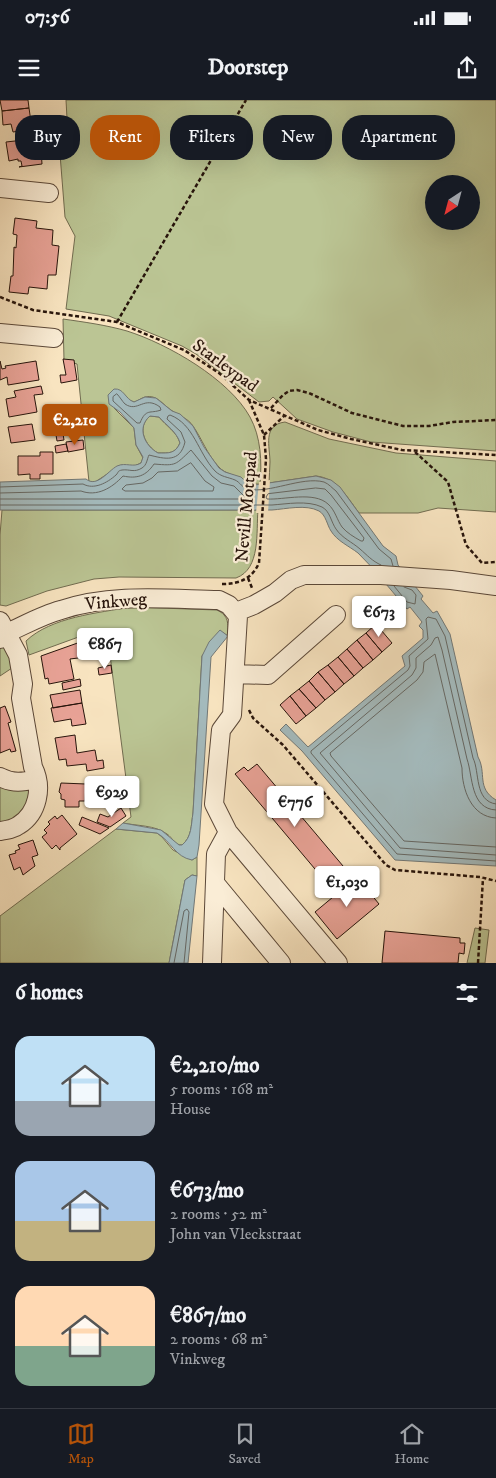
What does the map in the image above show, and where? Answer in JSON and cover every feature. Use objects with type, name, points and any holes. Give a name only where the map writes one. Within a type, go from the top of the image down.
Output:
[{"type":"street","points":[[0,188],[49,193]]},
{"type":"street","points":[[0,333],[54,338]]},
{"type":"street","points":[[338,963],[228,832],[214,804],[221,730],[232,715],[238,622],[236,612],[254,605],[275,593],[298,576],[381,575],[451,580],[496,586]]},
{"type":"street","name":"Vinkweg","points":[[2,631],[60,610],[96,601],[139,598],[219,600],[225,602],[236,612]]},
{"type":"street","points":[[235,674],[268,675],[336,615]]},
{"type":"street","points":[[0,831],[19,825],[30,816],[38,796],[37,778],[33,767],[21,698],[23,684],[18,655],[2,631]]},
{"type":"street","points":[[0,777],[16,783],[37,778]]},
{"type":"street","points":[[212,963],[216,854],[228,832]]},
{"type":"street","points":[[215,883],[281,963]]},
{"type":"path","points":[[117,322],[246,100]]},
{"type":"path","name":"Starleypad","points":[[0,297],[33,310],[117,322],[184,350],[219,373],[249,400],[318,430],[351,440],[402,450],[496,455]]},
{"type":"path","points":[[270,408],[283,395],[290,391],[298,390],[352,413],[403,426],[429,426],[453,422],[496,420]]},
{"type":"path","name":"Nevill Mottpad","points":[[248,578],[259,563],[266,459],[264,435],[249,400]]},
{"type":"path","name":"Nevill Mottpad","points":[[264,435],[284,416]]},
{"type":"path","points":[[414,450],[448,482],[466,545],[482,563],[496,562]]},
{"type":"path","points":[[248,703],[249,713],[253,718],[283,745],[386,865],[395,870],[483,878],[496,881]]},
{"type":"path","points":[[478,963],[483,878]]},
{"type":"green space","points":[[66,100],[496,100],[496,451],[371,442],[333,432],[297,419],[273,397],[269,401],[259,402],[196,354],[182,346],[109,316],[66,309],[75,236],[65,217],[60,160],[80,160],[80,115],[67,115]]},
{"type":"green space","points":[[63,319],[111,327],[143,337],[196,365],[228,389],[240,403],[254,425],[260,450],[260,484],[248,484],[244,480],[221,469],[211,457],[191,423],[160,400],[149,396],[134,402],[126,396],[114,408],[134,428],[136,445],[143,458],[141,463],[132,467],[121,465],[95,482],[89,482],[77,364],[64,360]]},
{"type":"green space","points":[[150,416],[159,417],[176,436],[180,443],[174,451],[158,453],[149,446],[143,431],[146,420]]},
{"type":"green space","points":[[285,422],[329,439],[396,453],[496,461],[496,512],[438,508],[418,513],[359,513],[341,489],[330,480],[316,476],[269,483],[270,432],[273,427]]},
{"type":"green space","points":[[2,510],[258,510],[256,549],[250,567],[236,578],[119,577],[94,579],[47,591],[6,606],[0,605]]},
{"type":"green space","points":[[131,607],[217,610],[227,620],[228,636],[220,631],[202,656],[193,813],[188,838],[182,845],[177,844],[167,834],[157,829],[123,823],[131,817],[107,632],[84,635],[29,655],[26,641],[48,626],[62,621]]},
{"type":"green space","points":[[0,646],[7,648],[15,666],[0,676]]},
{"type":"green space","points":[[0,783],[31,785],[27,811],[0,826]]},
{"type":"green space","points":[[116,829],[157,833],[173,850],[192,860],[197,857],[197,876],[192,875],[185,880],[169,963],[0,963],[0,916]]},
{"type":"green space","points":[[475,928],[489,930],[485,963],[467,963]]},
{"type":"water","points":[[114,389],[117,389],[134,402],[145,397],[156,398],[172,411],[180,414],[193,426],[204,447],[219,468],[241,477],[248,484],[255,485],[316,476],[331,480],[340,487],[383,546],[396,556],[398,565],[423,596],[421,599],[433,613],[437,611],[450,634],[478,757],[481,763],[484,785],[490,795],[496,800],[496,866],[395,860],[302,751],[280,730],[286,724],[308,747],[405,666],[402,656],[423,638],[423,630],[419,626],[422,622],[410,607],[407,609],[386,584],[388,584],[358,553],[336,538],[319,511],[302,507],[272,510],[0,510],[0,482],[86,479],[94,481],[102,478],[117,466],[141,463],[143,457],[136,445],[134,428],[120,412],[109,404],[108,395]],"holes":[[[150,416],[159,417],[179,439],[180,443],[171,452],[158,453],[149,446],[144,436],[143,431],[146,421]]]},
{"type":"water","points":[[220,630],[228,636],[211,657],[199,845],[197,857],[192,860],[181,856],[157,833],[116,829],[123,823],[161,830],[179,845],[182,845],[188,838],[193,813],[202,656],[209,642]]},
{"type":"water","points":[[192,875],[197,876],[188,963],[169,963],[185,880]]},
{"type":"pier","points":[[270,480],[268,513],[256,513],[259,482]]},
{"type":"building","points":[[0,100],[28,100],[29,108],[2,111]]},
{"type":"building","points":[[29,108],[30,115],[15,115],[15,132],[13,132],[11,124],[3,125],[2,111]]},
{"type":"building","points":[[15,141],[15,160],[9,161],[6,142]]},
{"type":"building","points":[[42,160],[42,164],[19,167],[22,166],[21,161],[18,161]]},
{"type":"building","points":[[15,218],[37,221],[36,228],[53,230],[52,245],[59,246],[56,275],[48,275],[47,289],[29,287],[28,294],[9,292],[11,276],[13,276],[14,247],[16,248],[17,235],[13,234]]},
{"type":"building","points":[[63,359],[74,360],[77,380],[61,383],[60,375],[66,375]]},
{"type":"building","points":[[0,361],[2,369],[6,368],[5,366],[36,361],[39,380],[8,385],[7,377],[0,380]]},
{"type":"building","points":[[41,386],[43,394],[34,395],[37,412],[9,417],[6,399],[16,397],[14,391]]},
{"type":"building","points":[[32,424],[35,440],[11,443],[8,427]]},
{"type":"building","points":[[63,434],[64,440],[57,441],[56,435]]},
{"type":"building","points":[[83,440],[84,449],[68,452],[66,442]]},
{"type":"building","points":[[66,444],[68,451],[56,453],[55,446]]},
{"type":"building","points":[[40,452],[53,452],[53,474],[40,474],[40,479],[30,479],[30,474],[18,475],[18,456],[40,456]]},
{"type":"building","points":[[376,624],[392,643],[382,652],[366,633]]},
{"type":"building","points":[[366,633],[382,652],[373,660],[357,640]]},
{"type":"building","points":[[86,640],[83,642],[86,657],[70,659],[74,679],[49,684],[48,678],[45,679],[41,656]]},
{"type":"building","points":[[357,640],[373,660],[363,668],[347,649]]},
{"type":"building","points":[[347,649],[363,668],[354,676],[338,657]]},
{"type":"building","points":[[338,657],[354,676],[344,684],[328,665]]},
{"type":"building","points":[[111,665],[112,673],[99,675],[98,668]]},
{"type":"building","points":[[328,665],[344,684],[335,692],[318,672]]},
{"type":"building","points":[[318,672],[335,692],[325,700],[309,681]]},
{"type":"building","points":[[80,679],[81,686],[63,690],[62,683]]},
{"type":"building","points":[[309,681],[325,700],[316,708],[299,689]]},
{"type":"building","points":[[299,689],[316,708],[306,716],[290,696]]},
{"type":"building","points":[[80,690],[82,703],[53,708],[50,695]]},
{"type":"building","points":[[290,696],[306,716],[296,724],[280,705]]},
{"type":"building","points":[[82,703],[86,724],[72,726],[71,719],[54,722],[51,708]]},
{"type":"building","points":[[5,706],[11,722],[8,723],[16,751],[11,752],[10,749],[0,753],[0,708]]},
{"type":"building","points":[[75,735],[77,753],[95,750],[97,761],[103,760],[104,768],[87,771],[86,764],[67,766],[66,759],[59,760],[55,738]]},
{"type":"building","points":[[257,764],[354,879],[336,894],[235,774],[244,767],[248,771]]},
{"type":"building","points":[[61,783],[86,784],[85,801],[79,801],[79,807],[65,807],[65,800],[61,799],[59,792]]},
{"type":"building","points":[[121,808],[126,816],[110,827],[97,822],[100,814],[108,817]]},
{"type":"building","points":[[62,815],[77,834],[60,850],[56,845],[52,849],[42,837],[47,833],[44,830],[50,824],[48,822],[55,816],[57,819]]},
{"type":"building","points":[[82,817],[109,828],[100,834],[79,825]]},
{"type":"building","points":[[33,840],[38,855],[32,857],[35,866],[23,875],[20,867],[14,870],[9,855],[16,853],[15,851],[20,849],[18,845]]},
{"type":"building","points":[[357,877],[379,904],[337,939],[315,912]]},
{"type":"building","points":[[385,931],[460,938],[460,943],[465,943],[464,954],[459,953],[458,963],[382,963]]}]
